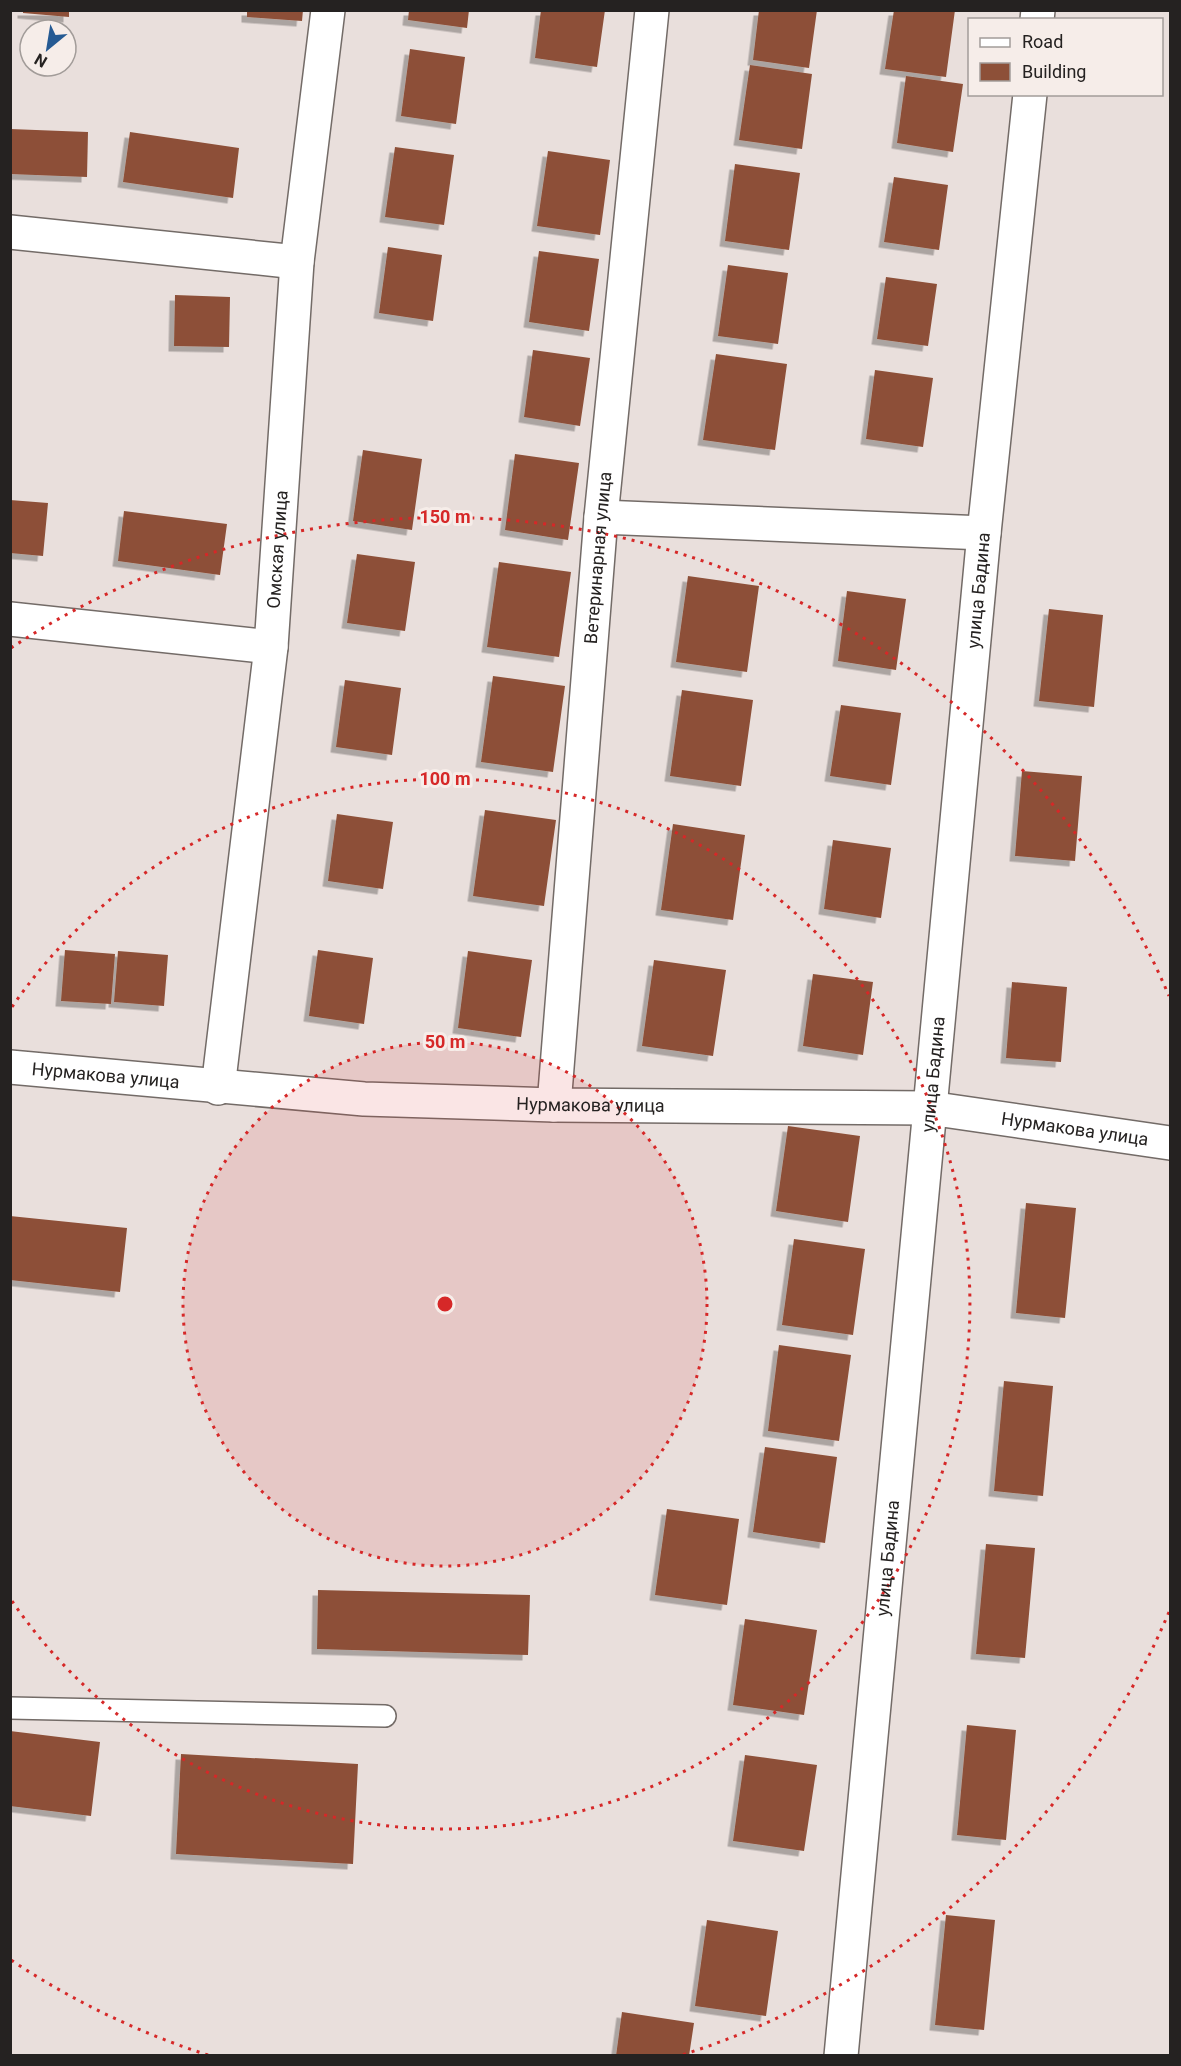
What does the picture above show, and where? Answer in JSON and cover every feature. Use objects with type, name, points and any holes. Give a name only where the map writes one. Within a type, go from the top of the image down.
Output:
[{"type":"street","name":"Омская улица","points":[[218,1088],[271,647],[297,262],[328,10]]},
{"type":"street","name":"Ветеринарная улица","points":[[554,1105],[601,517],[652,10]]},
{"type":"street","name":"улица Бадина","points":[[841,2055],[984,533],[1030,96]]},
{"type":"street","points":[[10,232],[297,262]]},
{"type":"street","points":[[601,517],[984,533]]},
{"type":"street","points":[[10,619],[271,647]]},
{"type":"street","name":"Нурмакова улица","points":[[10,1067],[218,1088],[364,1099],[554,1105],[929,1108],[1170,1143]]},
{"type":"lane","points":[[10,1708],[385,1716]]},
{"type":"building","points":[[23,10],[69,10],[69,17],[23,13]]},
{"type":"building","points":[[247,10],[303,10],[302,21],[247,17]]},
{"type":"building","points":[[409,10],[469,10],[467,28],[408,20]]},
{"type":"building","points":[[541,10],[605,10],[597,67],[535,58]]},
{"type":"building","points":[[759,10],[817,10],[809,68],[753,60]]},
{"type":"building","points":[[894,10],[955,10],[946,77],[885,69]]},
{"type":"building","points":[[410,49],[465,57],[456,124],[401,116]]},
{"type":"building","points":[[750,65],[812,74],[802,149],[739,140]]},
{"type":"building","points":[[906,76],[963,84],[953,152],[897,143]]},
{"type":"building","points":[[10,129],[88,132],[87,177],[10,174]]},
{"type":"building","points":[[130,132],[239,148],[233,198],[123,182]]},
{"type":"building","points":[[395,147],[454,155],[444,225],[385,217]]},
{"type":"building","points":[[548,151],[610,160],[600,235],[537,226]]},
{"type":"building","points":[[735,164],[800,173],[789,250],[725,241]]},
{"type":"building","points":[[894,177],[948,185],[939,250],[884,242]]},
{"type":"building","points":[[388,247],[442,255],[433,321],[379,313]]},
{"type":"building","points":[[539,251],[599,259],[589,331],[529,322]]},
{"type":"building","points":[[728,265],[788,273],[778,344],[718,336]]},
{"type":"building","points":[[886,277],[937,284],[928,346],[877,339]]},
{"type":"building","points":[[175,295],[230,297],[229,347],[174,346]]},
{"type":"building","points":[[533,350],[590,358],[580,426],[524,417]]},
{"type":"building","points":[[716,354],[787,364],[775,450],[703,440]]},
{"type":"building","points":[[875,370],[933,378],[923,447],[866,439]]},
{"type":"building","points":[[363,450],[422,459],[412,530],[353,521]]},
{"type":"building","points":[[515,454],[579,463],[568,540],[505,530]]},
{"type":"building","points":[[10,500],[48,503],[43,556],[10,553]]},
{"type":"building","points":[[124,511],[227,524],[220,575],[118,561]]},
{"type":"building","points":[[357,554],[415,562],[405,631],[347,623]]},
{"type":"building","points":[[499,562],[571,572],[559,657],[487,647]]},
{"type":"building","points":[[688,576],[759,586],[747,672],[676,662]]},
{"type":"building","points":[[847,591],[906,599],[896,670],[838,661]]},
{"type":"building","points":[[1049,609],[1103,615],[1094,707],[1039,701]]},
{"type":"building","points":[[493,676],[565,686],[553,772],[481,762]]},
{"type":"building","points":[[345,680],[401,688],[392,755],[336,747]]},
{"type":"building","points":[[682,690],[753,700],[741,786],[670,776]]},
{"type":"building","points":[[841,705],[901,713],[891,785],[830,776]]},
{"type":"building","points":[[1022,771],[1082,776],[1075,861],[1015,856]]},
{"type":"building","points":[[485,810],[556,820],[544,906],[473,896]]},
{"type":"building","points":[[337,814],[393,822],[383,889],[328,881]]},
{"type":"building","points":[[673,824],[745,835],[733,920],[661,910]]},
{"type":"building","points":[[833,840],[891,848],[881,918],[824,909]]},
{"type":"building","points":[[65,950],[115,954],[111,1004],[61,1001]]},
{"type":"building","points":[[318,950],[373,958],[364,1024],[309,1016]]},
{"type":"building","points":[[118,951],[168,955],[164,1006],[114,1002]]},
{"type":"building","points":[[468,951],[532,960],[521,1037],[458,1028]]},
{"type":"building","points":[[654,960],[726,970],[713,1056],[642,1046]]},
{"type":"building","points":[[813,974],[873,982],[863,1055],[803,1046]]},
{"type":"building","points":[[1012,982],[1067,987],[1061,1062],[1006,1058]]},
{"type":"building","points":[[788,1126],[860,1136],[848,1222],[776,1211]]},
{"type":"building","points":[[1026,1203],[1076,1208],[1065,1318],[1016,1313]]},
{"type":"building","points":[[10,1216],[127,1228],[120,1292],[10,1280]]},
{"type":"building","points":[[794,1239],[865,1249],[853,1335],[782,1325]]},
{"type":"building","points":[[779,1345],[851,1355],[839,1441],[768,1431]]},
{"type":"building","points":[[1004,1381],[1053,1386],[1043,1496],[994,1491]]},
{"type":"building","points":[[765,1447],[837,1457],[825,1543],[753,1532]]},
{"type":"building","points":[[667,1509],[739,1519],[727,1605],[655,1595]]},
{"type":"building","points":[[986,1544],[1035,1548],[1025,1658],[976,1654]]},
{"type":"building","points":[[318,1590],[530,1595],[528,1655],[317,1649]]},
{"type":"building","points":[[745,1619],[817,1630],[804,1715],[733,1705]]},
{"type":"building","points":[[967,1725],[1016,1730],[1006,1840],[957,1835]]},
{"type":"building","points":[[10,1731],[100,1742],[91,1816],[10,1806]]},
{"type":"building","points":[[181,1754],[358,1764],[353,1864],[176,1854]]},
{"type":"building","points":[[745,1755],[817,1765],[804,1851],[733,1841]]},
{"type":"building","points":[[946,1915],[995,1920],[984,2030],[935,2025]]},
{"type":"building","points":[[707,1920],[778,1931],[766,2016],[695,2006]]},
{"type":"building","points":[[622,2012],[694,2023],[689,2056],[616,2056]]}]
